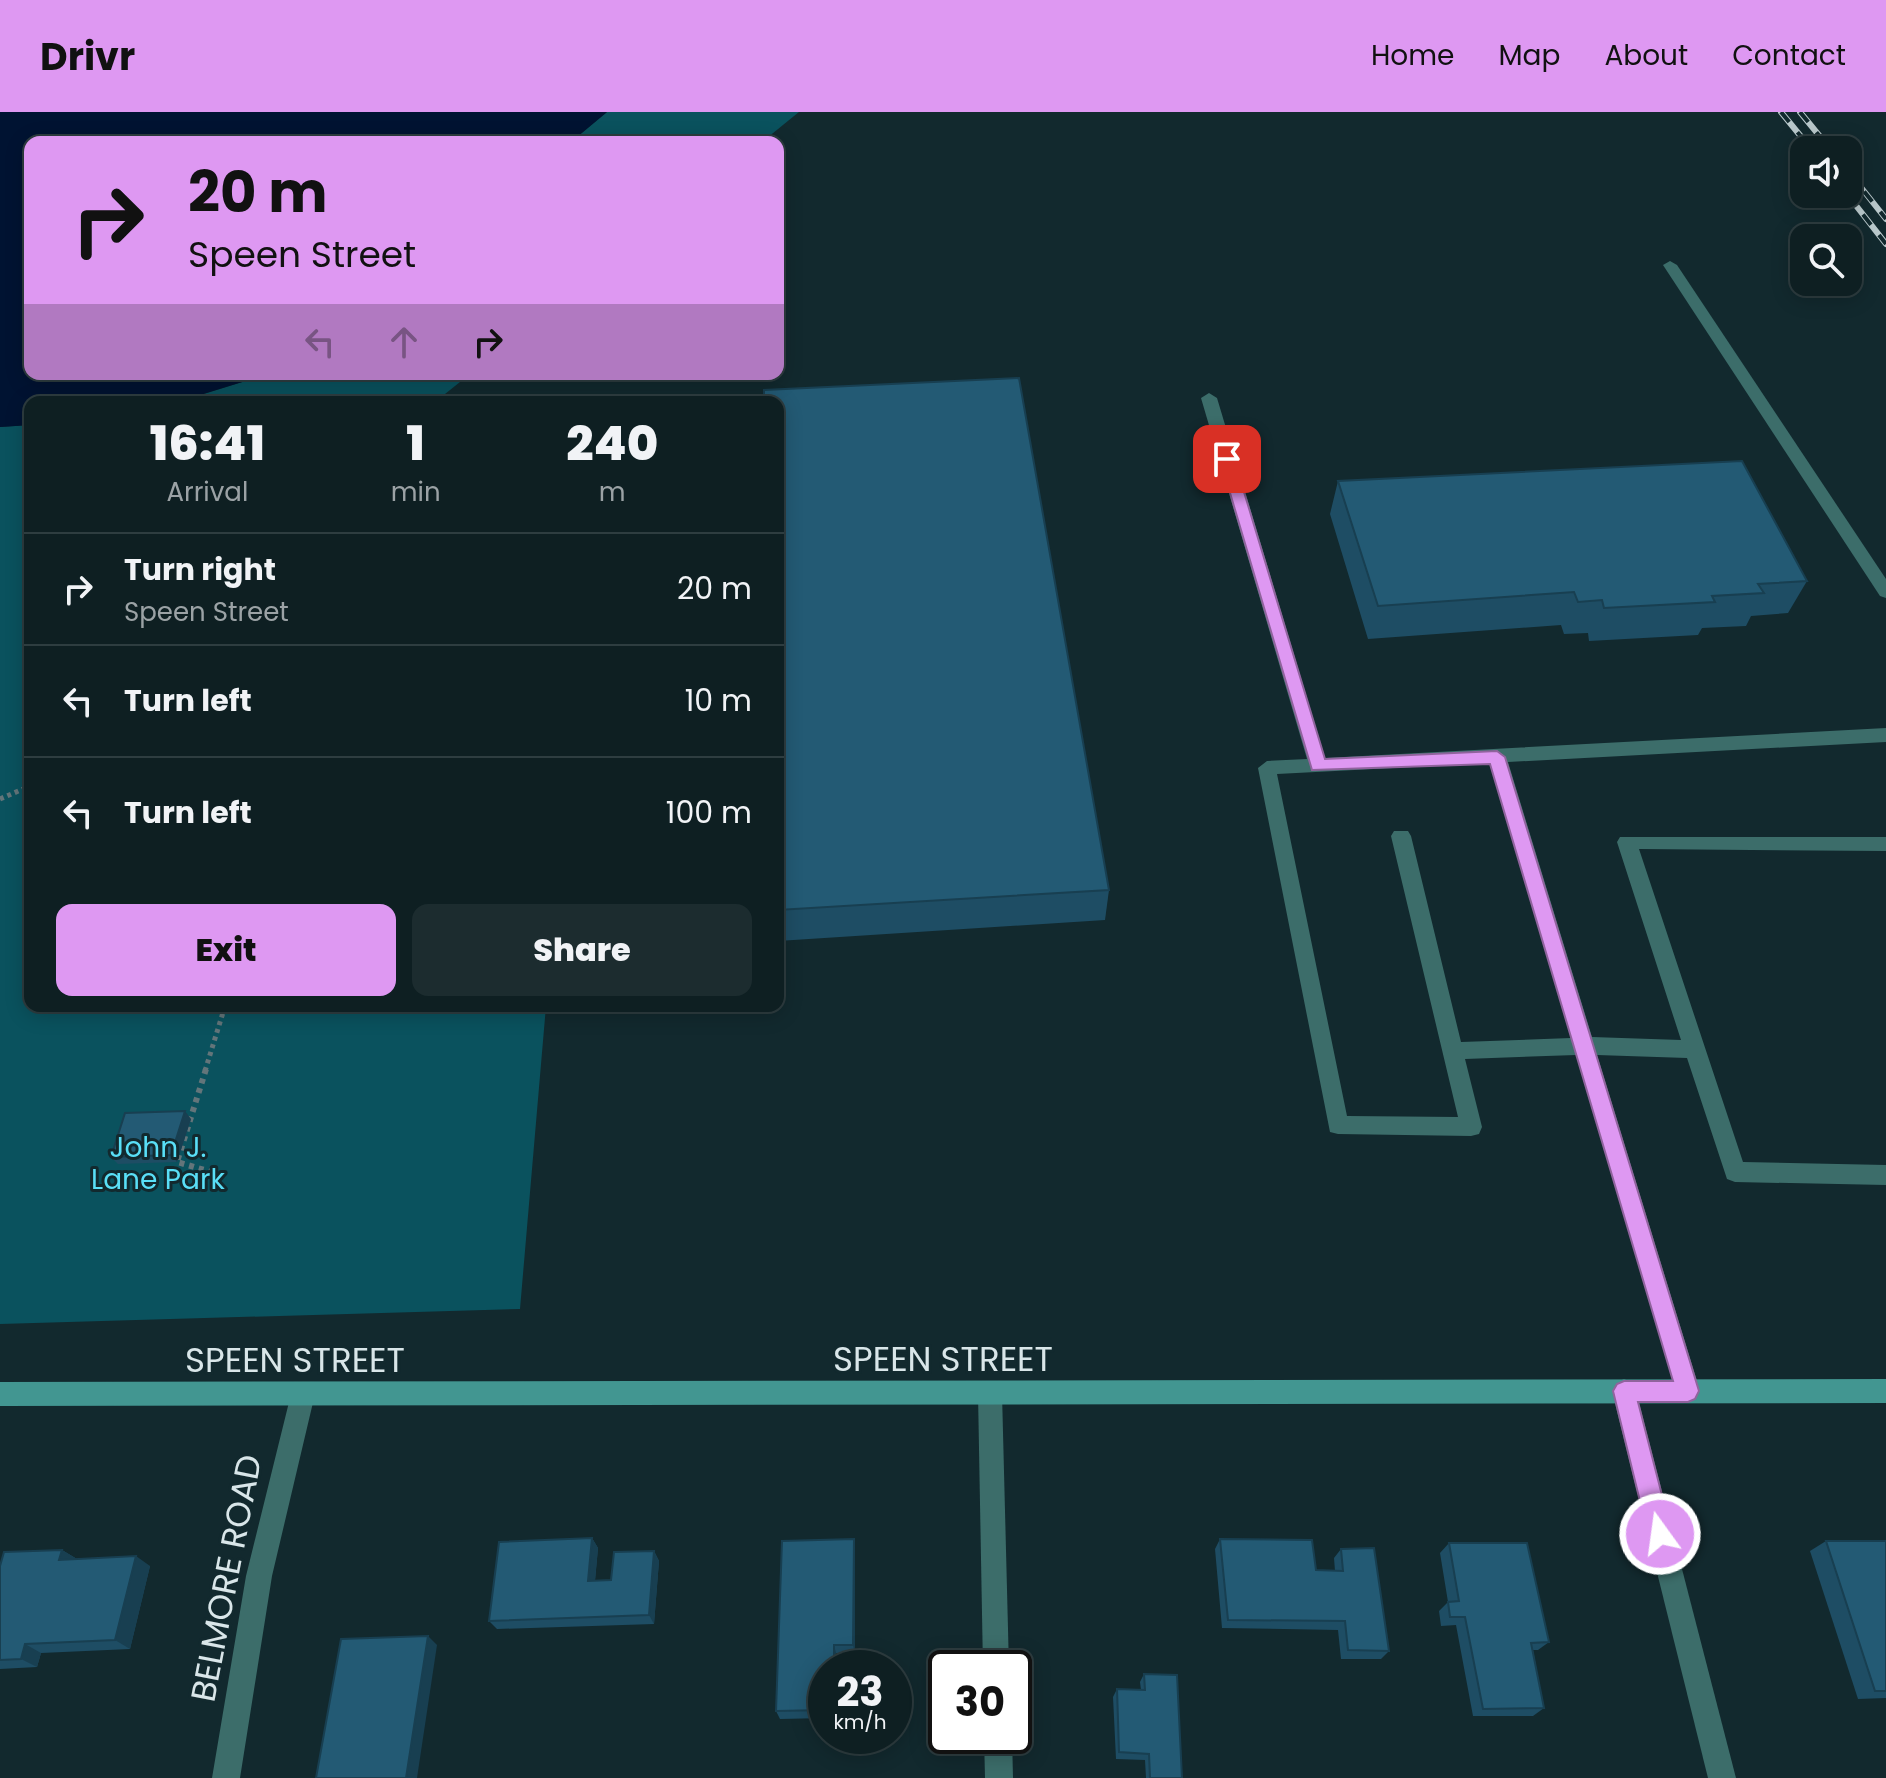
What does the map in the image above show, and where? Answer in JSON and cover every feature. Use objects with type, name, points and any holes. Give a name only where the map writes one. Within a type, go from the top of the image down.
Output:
[{"type":"street","points":[[1670,265],[1886,592]]},
{"type":"street","points":[[1209,398],[1318,766]]},
{"type":"street","points":[[1401,836],[1471,1127],[1338,1125],[1267,768],[1886,735]]},
{"type":"street","points":[[1497,757],[1688,1391]]},
{"type":"street","points":[[1886,844],[1627,842],[1735,1172],[1886,1175]]},
{"type":"street","points":[[1453,1051],[1583,1046],[1695,1049]]},
{"type":"street","points":[[1624,1391],[1722,1778]]},
{"type":"street","name":"SPEEN STREET","points":[[0,1394],[1886,1391]]},
{"type":"street","points":[[990,1393],[996,1650]]},
{"type":"street","name":"BELMORE ROAD","points":[[226,1778],[259,1576],[303,1394]]},
{"type":"street","points":[[998,1754],[999,1778]]},
{"type":"path","points":[[0,799],[24,789]]},
{"type":"path","points":[[215,1173],[177,1162],[223,1012]]},
{"type":"green space","points":[[607,112],[799,112],[769,136],[578,136]]},
{"type":"green space","points":[[249,380],[462,380],[442,396],[197,396]]},
{"type":"green space","name":"John J. Lane Park","points":[[24,425],[24,1012],[545,1012],[520,1309],[0,1324],[0,427]]},
{"type":"shaded area","points":[[0,112],[607,112],[578,136],[24,136],[24,380],[248,380],[196,396],[24,396],[24,425],[0,427]]},
{"type":"building","points":[[1019,378],[1109,890],[784,910],[784,396],[764,396],[764,390]]},
{"type":"building","points":[[1742,461],[1807,581],[1758,584],[1764,593],[1712,596],[1715,602],[1604,608],[1602,600],[1578,602],[1574,592],[1378,606],[1338,481]]},
{"type":"building","points":[[185,1111],[171,1155],[111,1157],[125,1113]]},
{"type":"building","points":[[592,1538],[588,1581],[611,1580],[614,1552],[654,1551],[649,1615],[489,1621],[499,1542]]},
{"type":"building","points":[[854,1539],[853,1645],[834,1645],[834,1650],[808,1650],[808,1710],[776,1711],[782,1541]]},
{"type":"building","points":[[1220,1539],[1312,1540],[1316,1570],[1343,1571],[1341,1549],[1374,1548],[1389,1651],[1348,1650],[1345,1621],[1228,1620]]},
{"type":"building","points":[[1826,1541],[1886,1541],[1886,1691],[1875,1691]]},
{"type":"building","points":[[1449,1543],[1527,1543],[1549,1642],[1531,1643],[1544,1708],[1483,1709],[1465,1617],[1450,1617],[1448,1602],[1459,1601]]},
{"type":"building","points":[[62,1550],[59,1560],[136,1556],[115,1640],[25,1644],[21,1659],[0,1660],[0,1566],[4,1552]]},
{"type":"building","points":[[428,1636],[406,1778],[316,1778],[341,1639]]},
{"type":"building","points":[[1144,1674],[1177,1675],[1182,1778],[1150,1778],[1149,1754],[1119,1752],[1117,1689],[1145,1690]]},
{"type":"railway","points":[[1781,112],[1801,136]]},
{"type":"railway","points":[[1800,112],[1820,136]]},
{"type":"railway","points":[[1862,189],[1886,219]]},
{"type":"railway","points":[[1858,208],[1886,244]]},
{"type":"route","points":[[1227,459],[1318,766],[1497,757],[1688,1391],[1624,1391],[1660,1534]]}]
